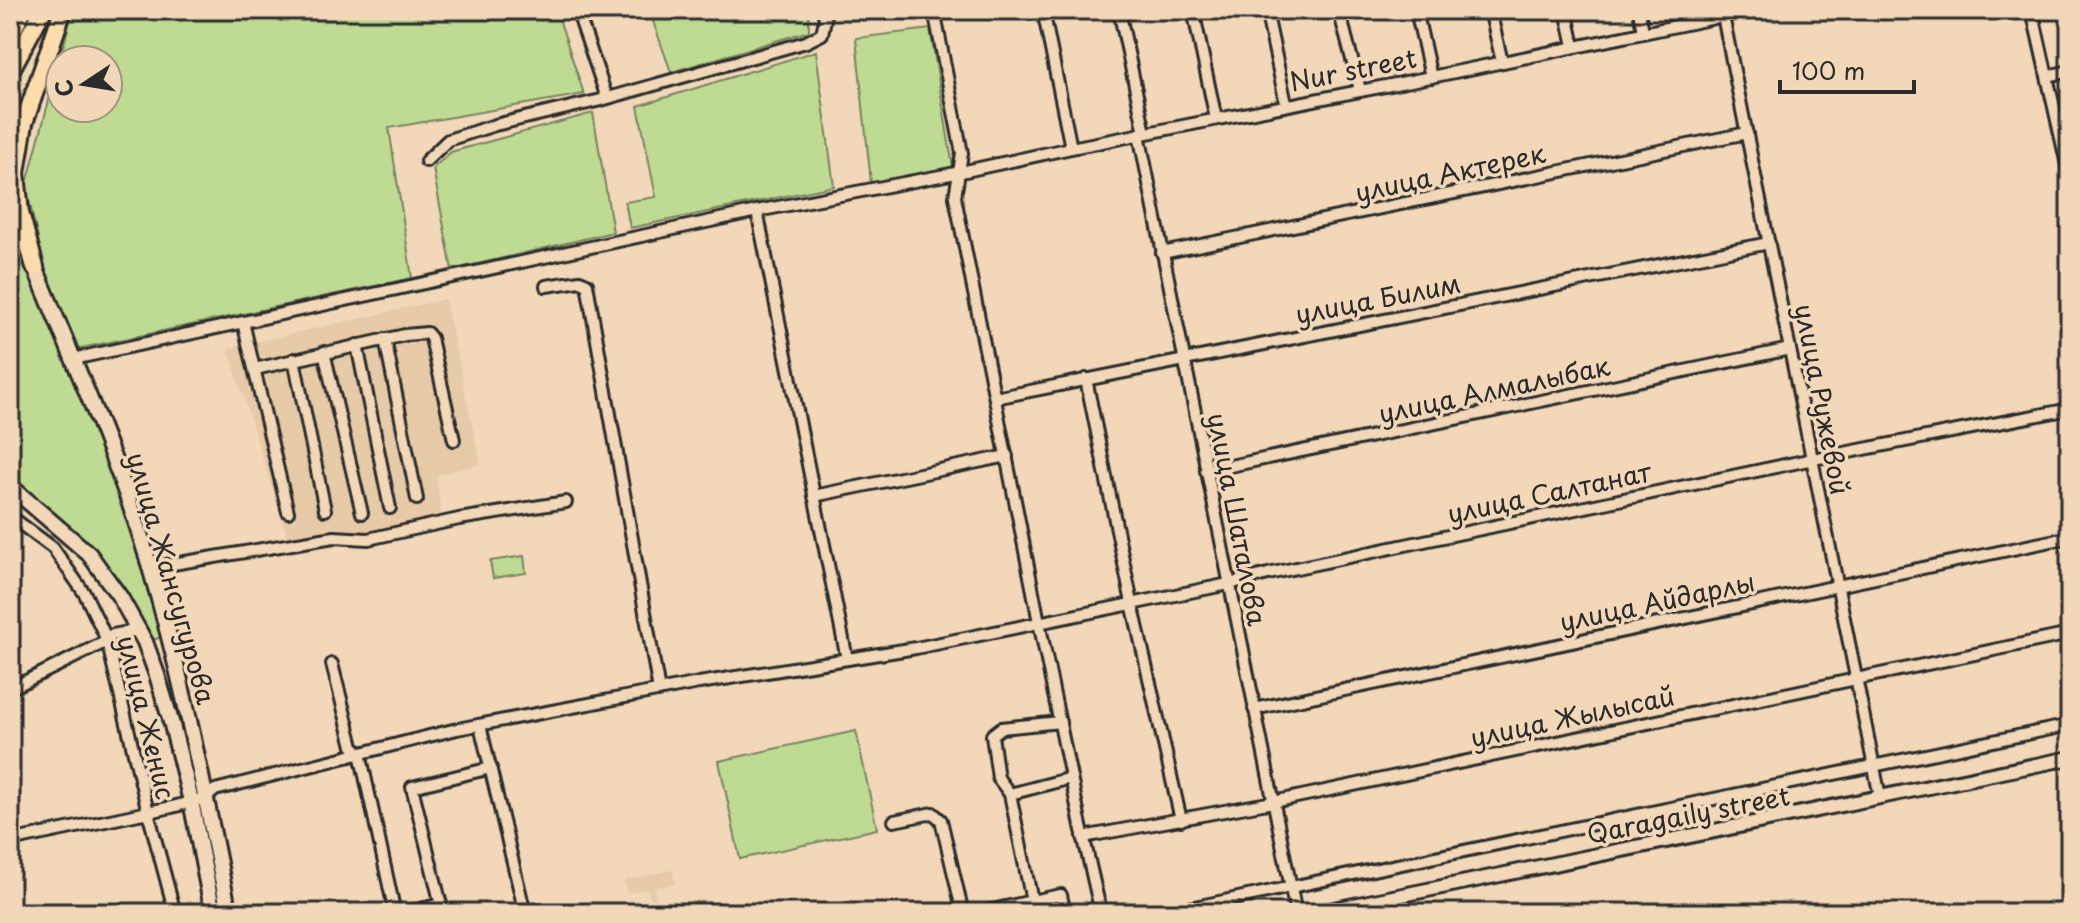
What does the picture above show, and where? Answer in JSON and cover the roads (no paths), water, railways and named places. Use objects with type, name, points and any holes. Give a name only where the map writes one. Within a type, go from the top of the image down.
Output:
[{"type":"highway","points":[[10,36],[23,10]]},
{"type":"highway","points":[[10,71],[43,10]]},
{"type":"highway","points":[[35,267],[20,213],[16,173],[24,123],[63,10]]},
{"type":"highway","points":[[10,219],[35,267]]},
{"type":"main road","name":"улица Жансугурова","points":[[35,267],[114,461],[169,635],[198,800],[213,913]]},
{"type":"main road","name":"улица Жансугурова","points":[[10,486],[89,554],[120,597],[141,636],[198,800],[229,913]]},
{"type":"main road","points":[[141,636],[169,635]]},
{"type":"street","points":[[577,10],[607,98]]},
{"type":"street","points":[[426,161],[448,140],[495,125],[607,98],[806,42],[822,34],[823,10]]},
{"type":"street","points":[[934,10],[962,153],[955,197],[1039,622],[1101,913]]},
{"type":"street","points":[[1043,10],[1071,148]]},
{"type":"street","name":"улица Шаталова","points":[[1119,10],[1162,253],[1296,913]]},
{"type":"street","points":[[1193,10],[1216,119]]},
{"type":"street","points":[[1266,10],[1286,104]]},
{"type":"street","points":[[1339,10],[1360,90]]},
{"type":"street","points":[[1416,10],[1431,77]]},
{"type":"street","points":[[1490,10],[1502,62]]},
{"type":"street","points":[[1566,10],[1574,46]]},
{"type":"street","points":[[1639,10],[1643,32]]},
{"type":"street","name":"Nur street","points":[[73,359],[757,211],[1431,77],[1723,13],[1753,10]]},
{"type":"street","points":[[2032,10],[2070,178]]},
{"type":"street","name":"улица Ружевой","points":[[1723,13],[1880,797]]},
{"type":"street","points":[[2047,76],[2070,71]]},
{"type":"street","name":"улица Актерек","points":[[1162,253],[1747,133]]},
{"type":"street","points":[[757,211],[847,659]]},
{"type":"street","name":"улица Билим","points":[[995,398],[1769,243]]},
{"type":"street","points":[[546,286],[580,281],[587,284],[659,691]]},
{"type":"street","points":[[243,322],[288,512]]},
{"type":"street","points":[[255,369],[421,332],[430,335],[454,440]]},
{"type":"street","points":[[385,339],[417,499]]},
{"type":"street","points":[[357,345],[390,508]]},
{"type":"street","name":"улица Алмалыбак","points":[[1206,471],[1790,349]]},
{"type":"street","points":[[324,352],[362,513]]},
{"type":"street","points":[[294,359],[325,510]]},
{"type":"street","points":[[1086,379],[1181,820]]},
{"type":"street","name":"улица Салтанат","points":[[10,841],[198,800],[215,790],[480,725],[916,648],[1813,459],[2070,409]]},
{"type":"street","points":[[814,496],[1007,456]]},
{"type":"street","points":[[149,568],[334,537],[368,539],[459,519],[566,502]]},
{"type":"street","name":"улица Женис","points":[[10,516],[53,548],[85,594],[107,640],[175,913]]},
{"type":"street","name":"улица Айдарлы","points":[[1254,709],[2070,537]]},
{"type":"street","name":"улица Жылысай","points":[[1083,837],[1273,802],[2070,634]]},
{"type":"street","points":[[10,689],[113,635],[141,636]]},
{"type":"street","points":[[332,664],[353,746],[360,753],[395,913]]},
{"type":"street","points":[[1032,901],[1010,794],[998,778],[992,735],[1001,728],[1060,722]]},
{"type":"street","points":[[480,725],[525,913]]},
{"type":"street","points":[[1166,913],[2070,725]]},
{"type":"street","name":"Qaragaily street","points":[[1315,913],[2070,758]]},
{"type":"street","points":[[404,913],[442,909],[412,787],[491,768]]},
{"type":"street","points":[[1010,794],[1071,778]]},
{"type":"street","points":[[894,821],[933,813],[941,820],[963,911],[945,913]]},
{"type":"street","points":[[979,913],[1061,895],[1065,913]]}]
